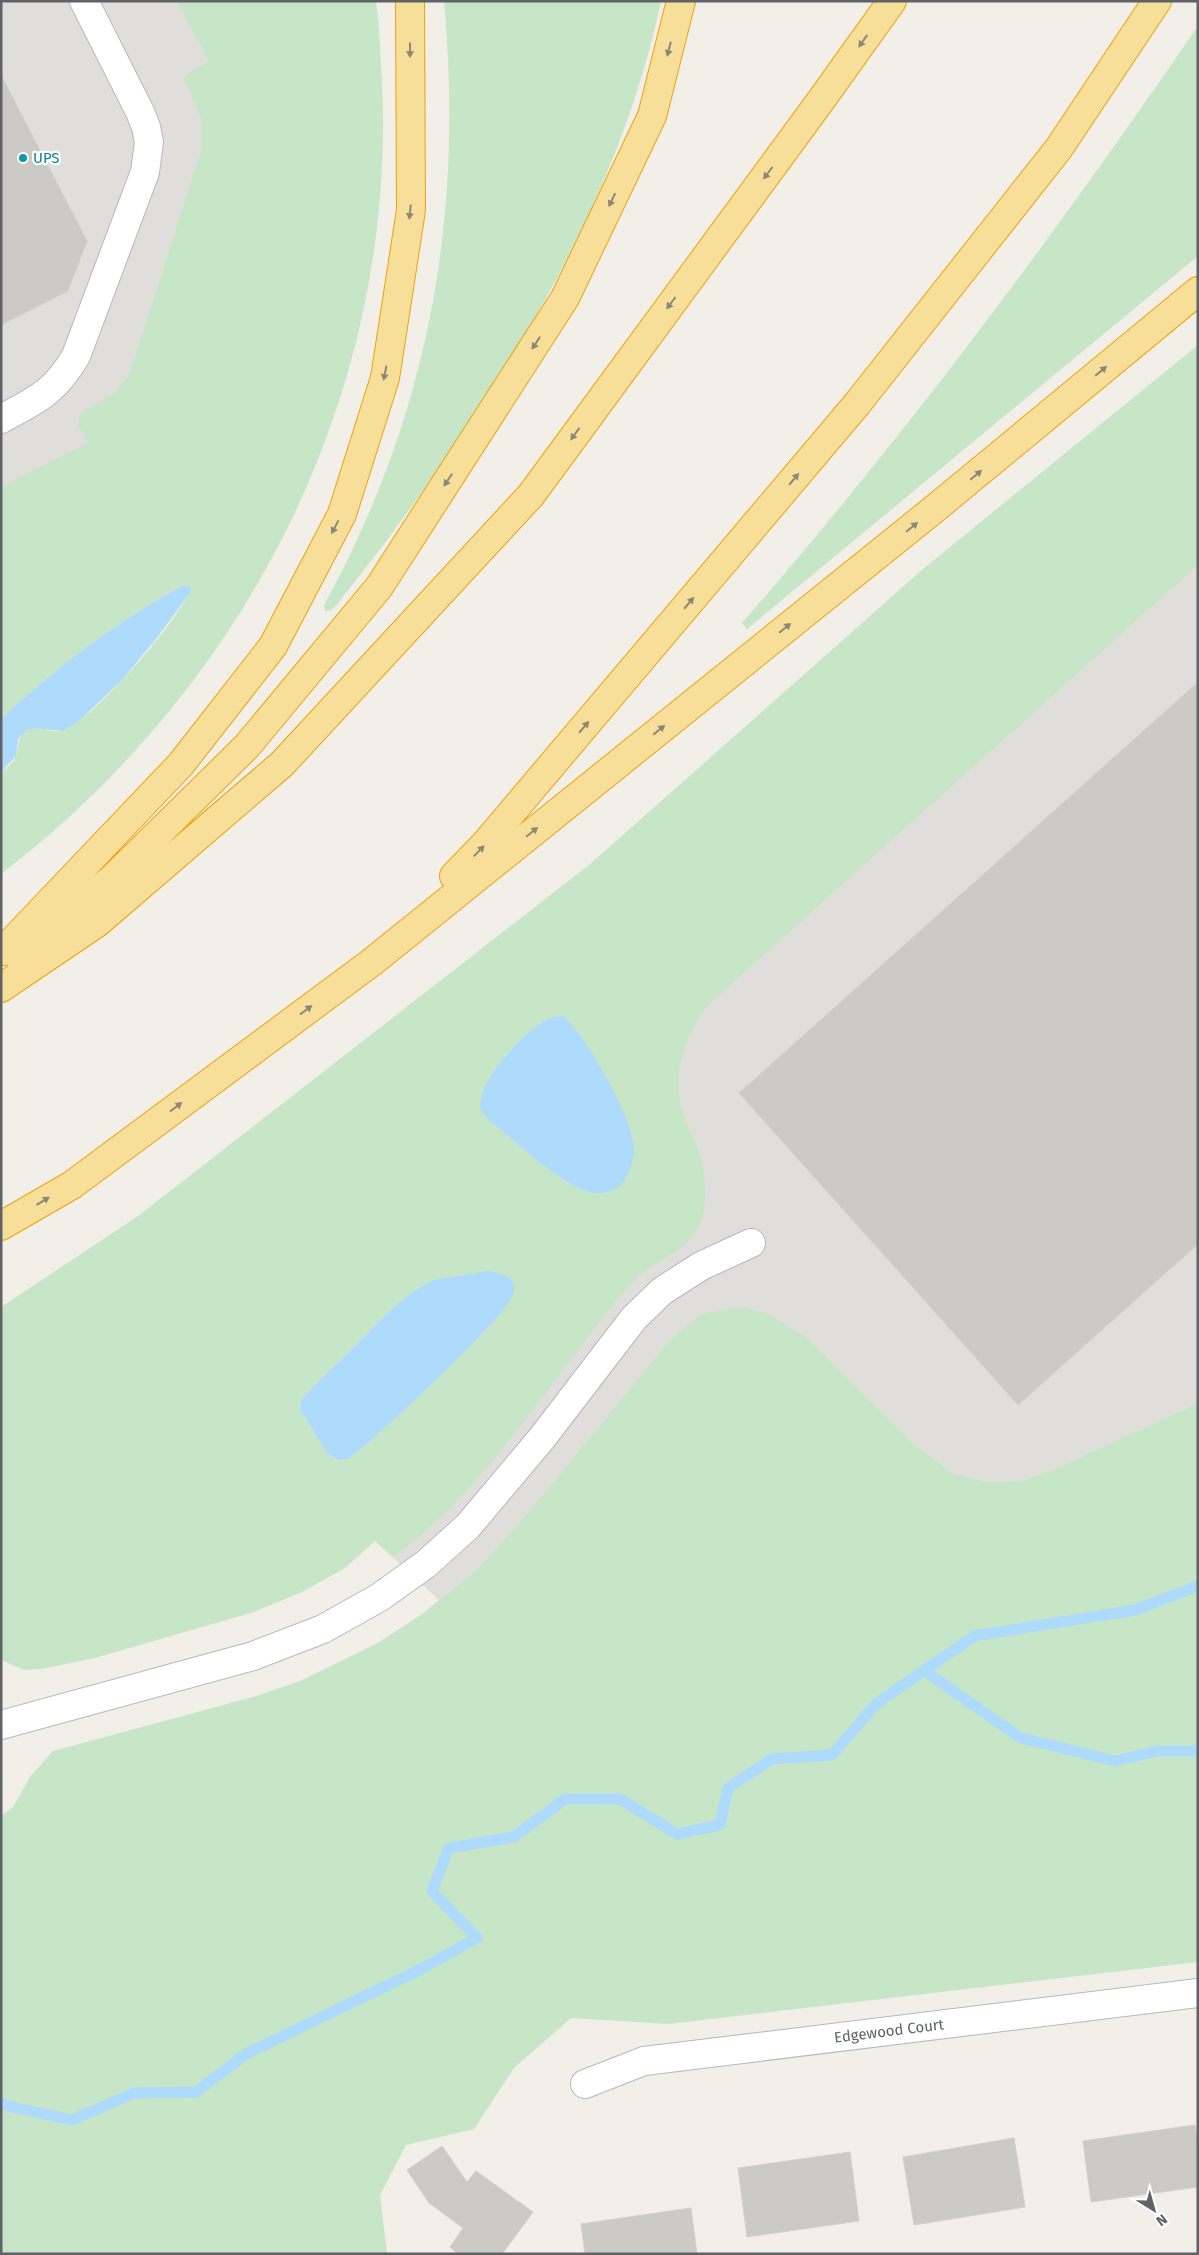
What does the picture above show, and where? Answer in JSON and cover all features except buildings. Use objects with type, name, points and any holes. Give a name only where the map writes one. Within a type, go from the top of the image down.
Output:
[{"type":"highway","points":[[1,953],[187,756],[273,646],[342,514],[385,378],[411,210],[410,1]]},
{"type":"highway","points":[[1,972],[112,879],[247,746],[379,587],[565,298],[652,116],[681,1]]},
{"type":"highway","points":[[1,988],[97,923],[282,764],[531,495],[892,1]]},
{"type":"highway","points":[[372,962],[485,844],[857,404],[1059,148],[1157,1]]},
{"type":"highway","points":[[1,1226],[72,1184],[372,962],[938,506],[1198,291]]},
{"type":"street","points":[[1,419],[48,393],[59,382],[76,356],[145,172],[148,157],[147,134],[140,112],[84,1]]},
{"type":"street","points":[[1,1725],[253,1656],[323,1629],[380,1597],[426,1564],[468,1526],[542,1438],[634,1318],[662,1291],[701,1266],[750,1243]]},
{"type":"street","name":"Edgewood Court","points":[[585,2084],[644,2061],[1198,1993]]},
{"type":"shaded area","points":[[1,1],[222,1],[255,67],[110,469],[1,524]]},
{"type":"shaded area","points":[[1198,478],[1198,1403],[1059,1467],[1022,1481],[989,1482],[953,1473],[915,1445],[877,1409],[668,1342],[537,1502],[478,1569],[439,1600],[375,1541],[366,1236]]},
{"type":"green space","points":[[177,1],[376,1],[382,81],[380,197],[363,310],[333,419],[289,524],[234,623],[166,715],[89,799],[1,874],[1,772],[14,760],[22,734],[34,728],[55,731],[65,730],[79,721],[135,666],[170,623],[191,589],[184,585],[111,630],[65,663],[1,719],[1,487],[88,443],[79,426],[78,418],[86,409],[112,395],[129,376],[202,148],[202,121],[184,78],[191,71],[209,62]]},
{"type":"green space","points":[[444,1],[661,1],[642,75],[617,148],[587,218],[552,287],[514,354],[429,482],[337,604],[330,610],[325,611],[324,605],[360,533],[390,460],[413,387],[431,312],[443,237],[448,160],[449,81]]},
{"type":"green space","points":[[1198,26],[1198,256],[747,629],[742,623],[863,479],[979,331],[1090,180]]},
{"type":"green space","points":[[1198,345],[1198,565],[707,1006],[692,1029],[682,1054],[679,1081],[679,1095],[683,1114],[700,1155],[704,1173],[704,1210],[697,1230],[682,1247],[652,1266],[626,1289],[506,1444],[468,1489],[428,1529],[393,1557],[375,1541],[345,1568],[302,1592],[254,1612],[95,1658],[42,1669],[24,1670],[1,1660],[1,1307],[138,1216],[589,865],[923,569]],"holes":[[[552,1017],[565,1181],[523,1150],[483,1113],[505,1056],[535,1027]],[[457,1275],[490,1327],[361,1449],[348,1459],[338,1460],[328,1454],[300,1410],[301,1400],[395,1306],[434,1280]]]},
{"type":"green space","points":[[742,1307],[768,1314],[806,1337],[915,1445],[953,1473],[989,1482],[1022,1481],[1059,1467],[1198,1403],[1198,1962],[669,2024],[571,2018],[514,2068],[474,2129],[406,2145],[380,2195],[387,2254],[1,2254],[1,1816],[13,1807],[30,1777],[53,1751],[253,1697],[300,1681],[378,1643],[422,1614],[478,1569],[537,1502],[668,1342],[701,1314]]},
{"type":"water","points":[[184,585],[191,587],[190,593],[156,639],[122,680],[78,722],[63,731],[34,728],[26,730],[18,739],[16,756],[1,772],[1,719],[43,681],[88,646],[135,614]]},
{"type":"water","points":[[564,1016],[595,1058],[616,1096],[631,1131],[634,1145],[633,1157],[627,1176],[620,1186],[605,1193],[586,1191],[576,1187],[545,1167],[489,1120],[482,1111],[481,1101],[485,1087],[504,1058],[517,1043],[543,1022],[553,1017]]},
{"type":"water","points":[[487,1271],[510,1278],[514,1286],[514,1291],[508,1303],[492,1322],[446,1370],[361,1449],[348,1459],[338,1460],[328,1454],[300,1410],[301,1400],[395,1306],[414,1291],[434,1280]]},
{"type":"waterway","points":[[1,2102],[8,2106],[72,2120],[134,2093],[196,2092],[246,2054],[421,1969],[477,1938],[432,1891],[449,1848],[514,1837],[565,1799],[620,1799],[677,1834],[720,1825],[728,1788],[772,1759],[832,1755],[876,1704],[974,1636],[1135,1610],[1198,1586]]},
{"type":"waterway","points":[[926,1672],[1021,1738],[1115,1761],[1157,1751],[1198,1751]]},
{"type":"place","name":"UPS","points":[[23,158]]}]
